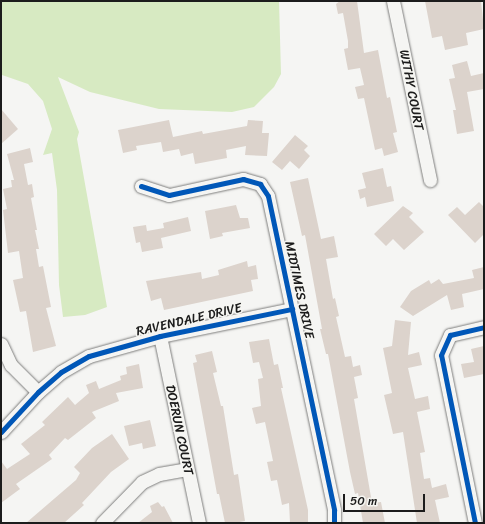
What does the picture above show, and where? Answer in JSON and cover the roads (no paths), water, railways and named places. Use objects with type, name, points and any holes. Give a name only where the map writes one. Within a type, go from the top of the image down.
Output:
[{"type":"street","name":"WITHY COURT","points":[[393,1],[430,180]]},
{"type":"street","name":"MIDTIMES DRIVE","points":[[141,186],[169,195],[243,179],[260,184],[268,196],[334,510],[334,523]]},
{"type":"street","name":"RAVENDALE DRIVE","points":[[1,432],[38,392],[61,372],[89,356],[160,336],[292,309]]},
{"type":"street","points":[[475,523],[441,356],[450,335],[484,327]]},
{"type":"street","name":"DOERUN COURT","points":[[160,336],[199,523]]},
{"type":"street","points":[[1,344],[11,365],[38,392]]},
{"type":"street","points":[[102,523],[142,482],[158,474],[187,469]]}]
